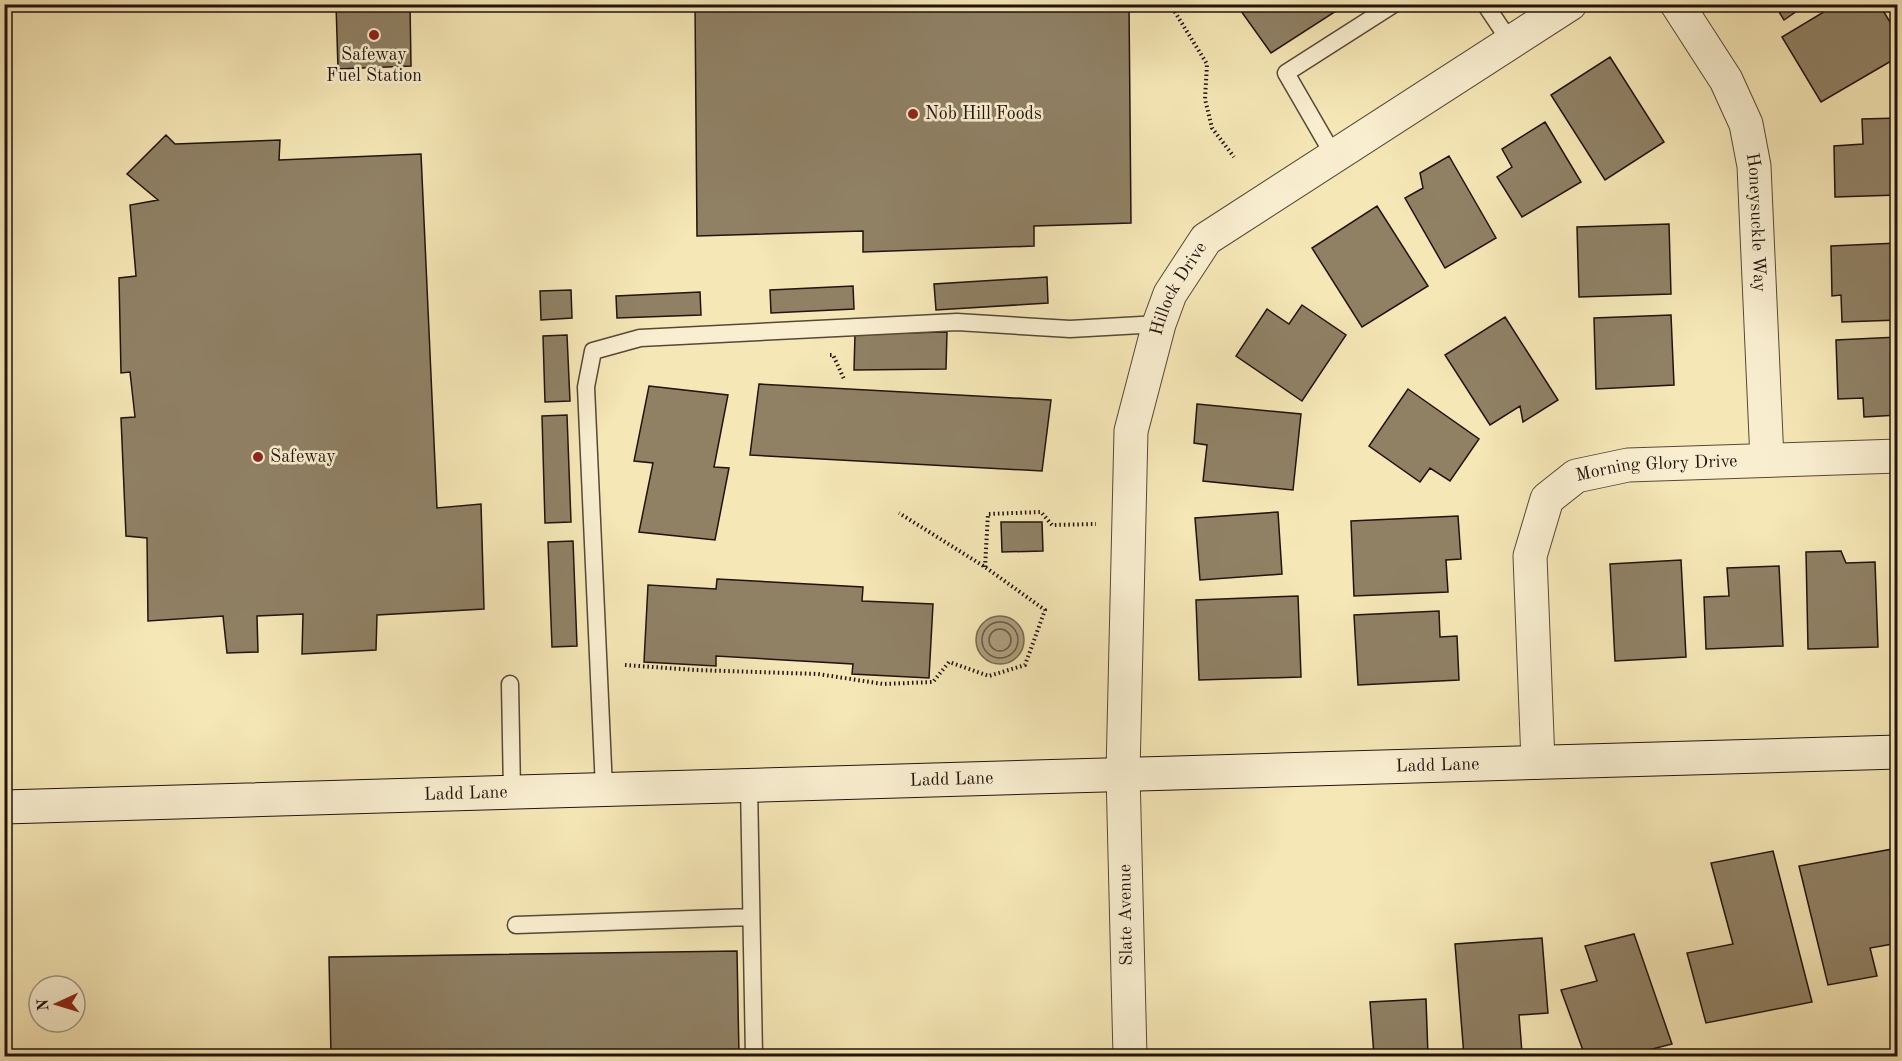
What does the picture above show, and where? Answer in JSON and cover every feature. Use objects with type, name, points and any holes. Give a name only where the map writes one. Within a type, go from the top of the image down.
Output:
[{"type":"street","name":"Hillock Drive","points":[[1123,773],[1131,431],[1159,324],[1170,294],[1206,239],[1570,4]]},
{"type":"street","name":"Honeysuckle Way","points":[[1677,4],[1726,80],[1746,124],[1754,166],[1767,460]]},
{"type":"street","name":"Morning Glory Drive","points":[[1538,762],[1530,556],[1546,499],[1576,476],[1628,465],[1898,456]]},
{"type":"street","name":"Ladd Lane","points":[[4,807],[1898,752]]},
{"type":"street","name":"Slate Avenue","points":[[1123,773],[1130,1056]]},
{"type":"lane","points":[[1335,156],[1286,73],[1394,4]]},
{"type":"lane","points":[[1485,4],[1511,43]]},
{"type":"lane","points":[[604,789],[586,387],[593,351],[640,338],[957,322],[1070,329],[1159,324]]},
{"type":"lane","points":[[510,684],[512,792]]},
{"type":"lane","points":[[749,785],[754,1056]]},
{"type":"lane","points":[[516,925],[751,917]]},
{"type":"path","points":[[1170,4],[1207,64],[1205,99],[1212,128],[1234,157]]},
{"type":"path","points":[[821,356],[833,355],[844,379]]},
{"type":"path","points":[[985,567],[988,514],[1041,512],[1052,525],[1129,522]]},
{"type":"path","points":[[624,665],[818,674],[883,684],[933,682],[949,662],[989,675],[1025,665],[1045,610],[985,567],[899,513]]},
{"type":"path","points":[[623,653],[625,676]]},
{"type":"water","points":[[995,616],[1005,616],[1017,623],[1024,635],[1024,645],[1017,657],[1005,664],[995,664],[980,653],[976,645],[976,635],[987,620]]},
{"type":"building","name":"Safeway Fuel Station","points":[[336,4],[410,4],[411,66],[338,69]]},
{"type":"building","name":"Nob Hill Foods","points":[[695,4],[1129,4],[1131,223],[1034,226],[1034,246],[863,252],[863,231],[697,236]]},
{"type":"building","points":[[1236,4],[1347,4],[1271,53]]},
{"type":"building","points":[[1774,4],[1807,4],[1784,20]]},
{"type":"building","points":[[1837,4],[1879,4],[1898,35],[1898,57],[1821,102],[1782,37]]},
{"type":"building","points":[[1610,57],[1664,142],[1605,180],[1551,95]]},
{"type":"building","points":[[1898,118],[1898,195],[1835,197],[1834,146],[1863,144],[1862,119]]},
{"type":"building","points":[[1545,122],[1581,182],[1522,217],[1497,177],[1512,167],[1502,149]]},
{"type":"building","name":"Safeway","points":[[166,135],[175,144],[280,140],[279,160],[421,154],[437,508],[481,504],[484,609],[377,615],[376,650],[302,654],[303,614],[257,616],[258,652],[227,653],[223,616],[148,621],[147,538],[126,536],[121,418],[135,417],[130,372],[121,373],[119,278],[136,276],[130,205],[158,200],[127,174]]},
{"type":"building","points":[[1449,156],[1496,238],[1445,268],[1405,198],[1423,188],[1420,173]]},
{"type":"building","points":[[1377,206],[1428,286],[1362,327],[1312,248]]},
{"type":"building","points":[[1669,224],[1671,294],[1579,297],[1577,227]]},
{"type":"building","points":[[1898,243],[1898,320],[1842,322],[1841,295],[1832,296],[1831,246]]},
{"type":"building","points":[[1047,277],[1048,303],[936,310],[934,284]]},
{"type":"building","points":[[853,286],[854,309],[771,313],[770,290]]},
{"type":"building","points":[[571,290],[572,318],[541,320],[540,291]]},
{"type":"building","points":[[700,292],[701,315],[617,318],[616,296]]},
{"type":"building","points":[[1302,305],[1346,335],[1302,401],[1236,356],[1267,309],[1289,324]]},
{"type":"building","points":[[1671,315],[1674,385],[1596,389],[1594,318]]},
{"type":"building","points":[[1505,317],[1558,400],[1523,422],[1520,406],[1490,425],[1445,355]]},
{"type":"building","points":[[947,332],[946,369],[854,370],[855,334]]},
{"type":"building","points":[[567,335],[570,401],[545,402],[543,336]]},
{"type":"building","points":[[1898,337],[1898,415],[1864,417],[1863,398],[1838,399],[1836,340]]},
{"type":"building","points":[[759,384],[1051,400],[1042,471],[750,455]]},
{"type":"building","points":[[649,386],[728,395],[714,467],[729,468],[715,540],[639,532],[653,463],[634,461]]},
{"type":"building","points":[[1408,389],[1479,439],[1450,481],[1430,468],[1420,482],[1369,446]]},
{"type":"building","points":[[1197,404],[1301,414],[1293,490],[1203,481],[1207,445],[1194,443]]},
{"type":"building","points":[[567,415],[571,522],[545,523],[542,416]]},
{"type":"building","points":[[1278,512],[1282,574],[1200,580],[1195,518]]},
{"type":"building","points":[[1458,516],[1461,559],[1446,560],[1448,592],[1354,596],[1351,521]]},
{"type":"building","points":[[1001,522],[1042,522],[1043,551],[1002,552]]},
{"type":"building","points":[[573,541],[577,646],[552,647],[548,542]]},
{"type":"building","points":[[1841,551],[1846,563],[1875,562],[1878,647],[1808,649],[1806,552]]},
{"type":"building","points":[[1892,556],[1898,556],[1897,656]]},
{"type":"building","points":[[1681,560],[1686,657],[1615,661],[1610,564]]},
{"type":"building","points":[[1779,566],[1783,646],[1706,649],[1704,597],[1729,596],[1727,568]]},
{"type":"building","points":[[717,579],[863,587],[862,601],[933,604],[929,678],[852,674],[853,664],[716,656],[716,666],[644,662],[648,585],[716,589]]},
{"type":"building","points":[[1298,596],[1301,677],[1199,680],[1196,600]]},
{"type":"building","points":[[1439,611],[1440,637],[1457,636],[1459,680],[1358,685],[1354,615]]},
{"type":"building","points":[[1898,848],[1898,943],[1870,948],[1877,976],[1828,985],[1799,866]]},
{"type":"building","points":[[1773,851],[1812,1002],[1706,1023],[1687,953],[1733,944],[1711,863]]},
{"type":"building","points":[[1634,934],[1672,1044],[1625,1056],[1585,1056],[1561,990],[1597,981],[1585,946]]},
{"type":"building","points":[[1542,938],[1548,1013],[1519,1015],[1522,1053],[1464,1056],[1455,944]]},
{"type":"building","points":[[737,951],[739,1056],[331,1056],[329,957]]},
{"type":"building","points":[[1426,999],[1428,1056],[1374,1056],[1370,1002]]},
{"type":"place","name":"Safeway Fuel Station","points":[[374,35]]},
{"type":"place","name":"Nob Hill Foods","points":[[913,114]]},
{"type":"place","name":"Safeway","points":[[258,457]]}]
